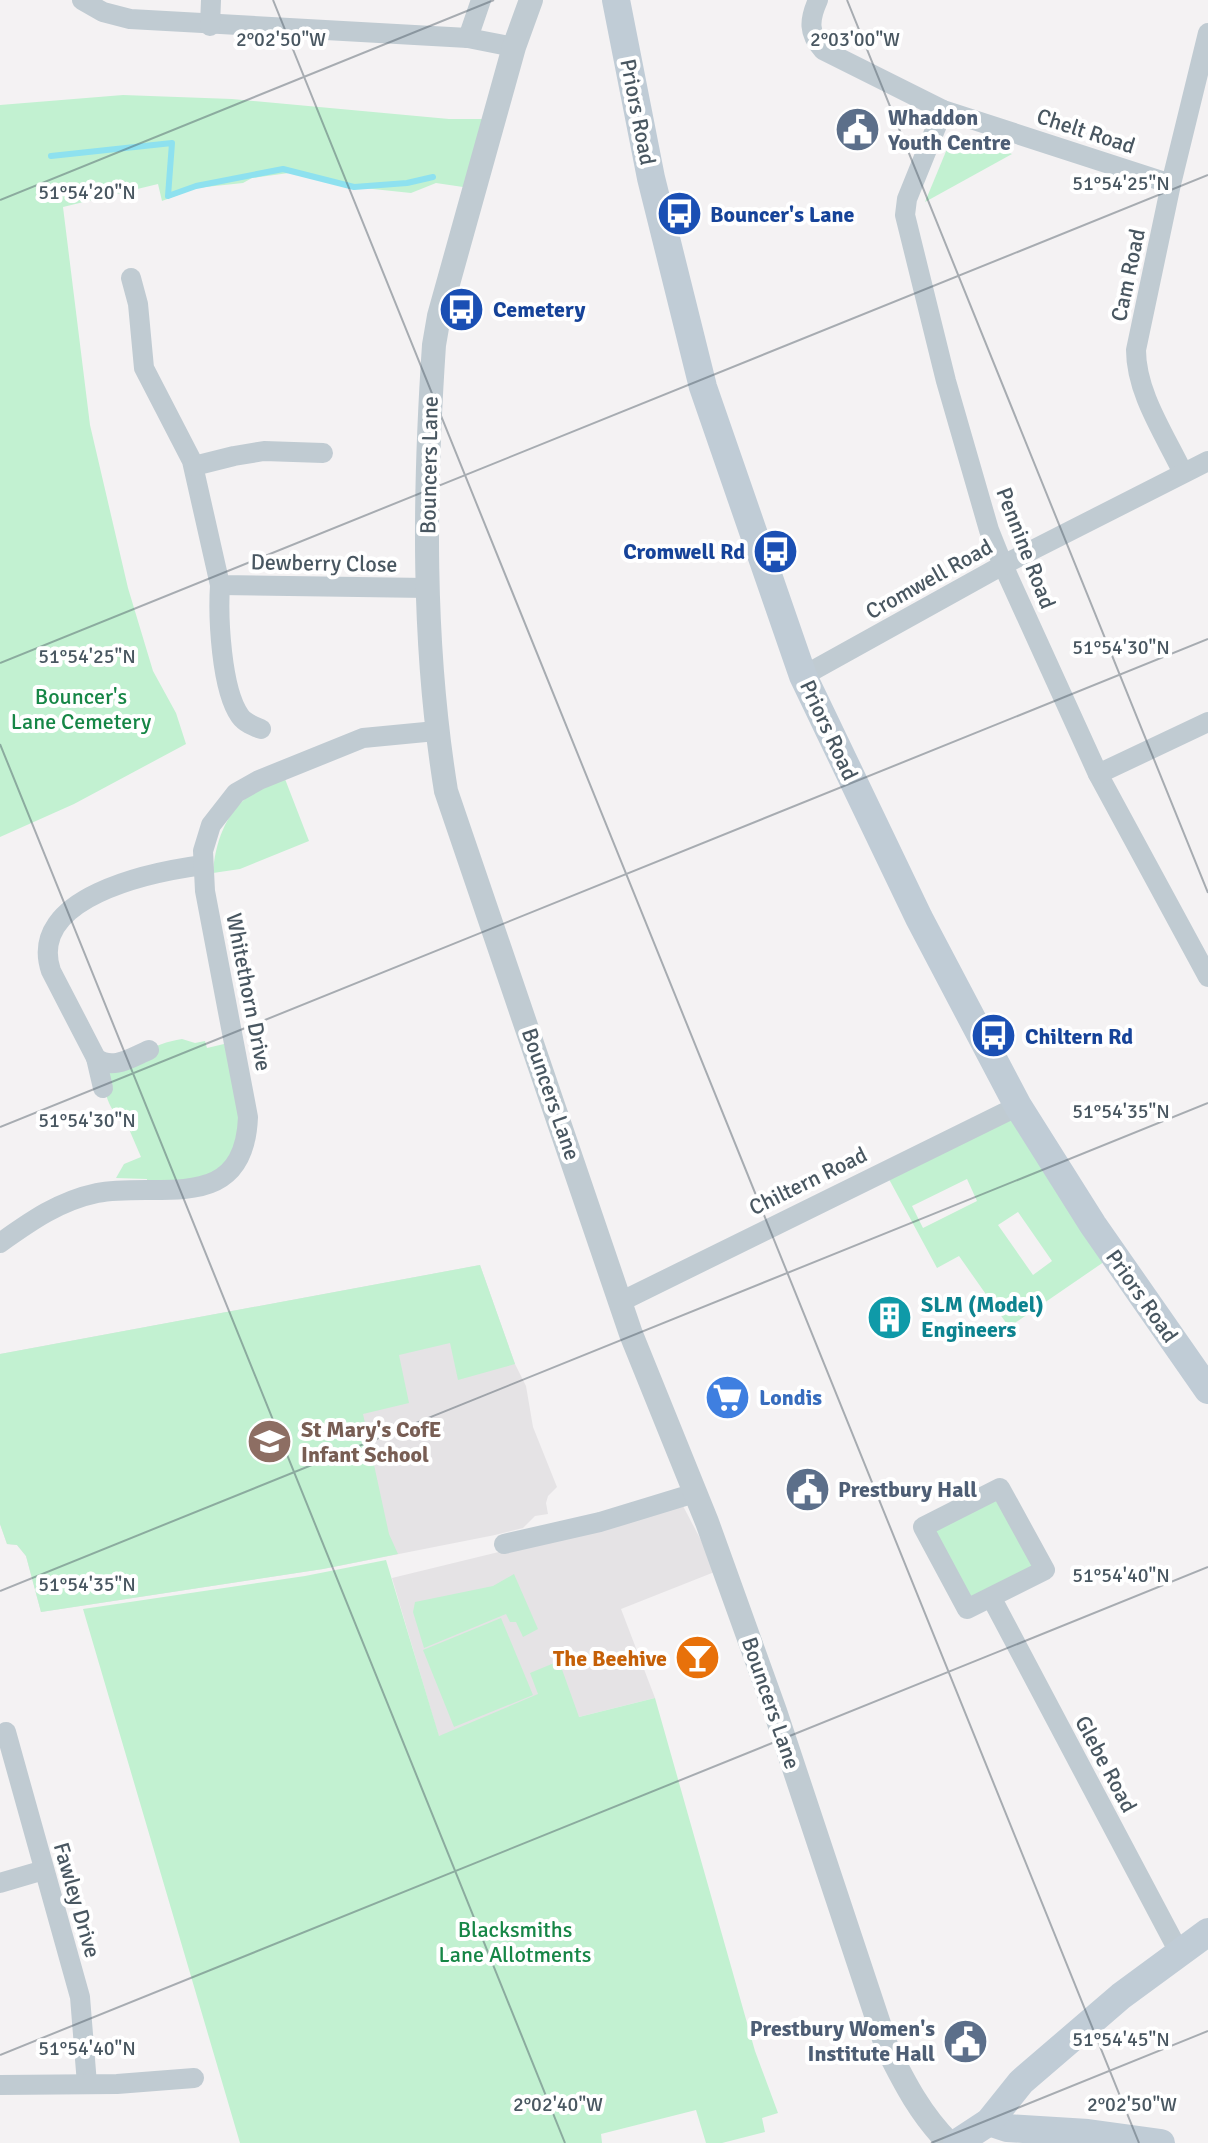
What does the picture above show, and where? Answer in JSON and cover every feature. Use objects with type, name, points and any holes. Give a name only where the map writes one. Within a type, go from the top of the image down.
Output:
[{"type":"main road","name":"Priors Road","points":[[616,0],[651,178],[703,387],[803,676],[919,918],[1018,1106],[1093,1225],[1207,1388]]},
{"type":"main road","points":[[957,2143],[989,2122],[1021,2082],[1121,1996],[1208,1932]]},
{"type":"main road","points":[[989,2122],[1007,2128],[1088,2133],[1161,2143]]},
{"type":"street","points":[[82,0],[103,12],[130,19],[210,26],[468,38],[514,47]]},
{"type":"street","points":[[210,26],[211,0]]},
{"type":"street","points":[[468,38],[481,0]]},
{"type":"street","name":"Chelt Road","points":[[818,0],[811,19],[815,40],[823,50],[943,110],[1171,184]]},
{"type":"street","name":"Bouncers Lane","points":[[534,1],[514,47],[439,316],[434,345],[427,588],[436,731],[446,791],[620,1302],[695,1493],[775,1711],[887,2048],[912,2098],[930,2124],[949,2143]]},
{"type":"street","name":"Cam Road","points":[[1183,473],[1143,388],[1136,360],[1171,184],[1208,33]]},
{"type":"street","name":"Pennine Road","points":[[943,110],[907,199],[907,231],[989,530],[1098,774],[1208,977]]},
{"type":"street","name":"Dewberry Close","points":[[131,278],[138,304],[144,368],[194,466],[220,585],[218,617],[221,645],[234,702],[244,721],[261,729]]},
{"type":"street","points":[[194,466],[264,451],[323,453]]},
{"type":"street","name":"Cromwell Road","points":[[803,676],[1003,565],[1208,461]]},
{"type":"street","name":"Dewberry Close","points":[[220,585],[427,588]]},
{"type":"street","points":[[1098,774],[1208,722]]},
{"type":"street","name":"Whitethorn Drive","points":[[0,1243],[42,1214],[79,1198],[122,1191],[179,1191],[203,1187],[224,1174],[240,1154],[248,1117],[205,891],[203,865],[211,825],[226,803],[247,786],[363,738],[436,731]]},
{"type":"street","points":[[103,1088],[96,1058],[51,971],[46,948],[52,928],[68,910],[110,889],[156,873],[203,865]]},
{"type":"street","points":[[96,1058],[113,1064],[149,1050]]},
{"type":"street","name":"Chiltern Road","points":[[620,1302],[1018,1106]]},
{"type":"street","points":[[1000,1488],[1045,1570],[991,1597],[967,1609],[923,1527],[1000,1488]]},
{"type":"street","points":[[504,1544],[600,1522],[695,1493]]},
{"type":"street","name":"Glebe Road","points":[[991,1597],[1179,1952]]},
{"type":"street","name":"Fawley Drive","points":[[6,1732],[80,1997],[87,2084]]},
{"type":"street","points":[[0,1883],[44,1870]]},
{"type":"street","points":[[0,2085],[194,2078]]},
{"type":"shaded area","name":"St Mary's CofE Infant School","points":[[480,1265],[515,1364],[526,1386],[533,1427],[557,1487],[548,1496],[548,1514],[535,1516],[523,1528],[495,1535],[323,1569],[41,1612],[26,1556],[17,1545],[7,1544],[0,1524],[0,1354]]},
{"type":"shaded area","points":[[682,1504],[717,1571],[621,1609],[655,1698],[443,1751],[392,1578],[598,1528]]},
{"type":"green space","name":"Bouncer's Lane Cemetery","points":[[123,95],[232,99],[449,119],[495,119],[463,187],[436,183],[411,193],[354,187],[296,172],[252,178],[243,183],[196,188],[162,201],[158,184],[63,207],[90,425],[128,588],[153,671],[176,713],[186,744],[74,804],[0,837],[0,105]]},
{"type":"green space","points":[[954,132],[1012,154],[925,202]]},
{"type":"green space","points":[[285,779],[309,841],[240,869],[213,873],[219,840],[234,811],[254,792]]},
{"type":"green space","points":[[182,1039],[195,1043],[205,1041],[207,1048],[224,1044],[248,1117],[224,1174],[147,1191],[147,1179],[116,1178],[124,1164],[141,1157],[126,1122],[109,1104],[101,1062],[123,1059]]},
{"type":"green space","points":[[1018,1106],[1114,1255],[1009,1327],[959,1256],[937,1268],[884,1170]],"holes":[[[967,1179],[977,1201],[923,1228],[912,1206]],[[1018,1212],[1052,1261],[1033,1275],[998,1225]]]},
{"type":"green space","name":"St Mary's CofE Infant School","points":[[480,1265],[515,1364],[458,1380],[450,1343],[399,1355],[409,1403],[363,1414],[389,1534],[398,1554],[323,1569],[41,1612],[26,1556],[17,1545],[7,1544],[0,1524],[0,1354]]},
{"type":"green space","points":[[1000,1488],[1045,1570],[967,1609],[923,1527]]},
{"type":"green space","name":"Blacksmiths Lane Allotments","points":[[386,1560],[439,1736],[538,1694],[530,1673],[559,1661],[579,1717],[655,1698],[755,2051],[778,2113],[762,2118],[765,2132],[722,2143],[706,2143],[696,2110],[601,2134],[602,2143],[240,2143],[83,1609],[305,1576]]},
{"type":"green space","points":[[514,1574],[538,1629],[523,1637],[516,1622],[510,1622],[506,1614],[424,1648],[413,1612],[415,1602],[493,1586]]},
{"type":"green space","points":[[501,1618],[533,1695],[454,1727],[423,1650]]},
{"type":"waterway","points":[[51,156],[172,143],[168,196],[196,186],[283,169],[354,187],[407,183],[433,177]]},
{"type":"place","name":"Whaddon Youth Centre","points":[[857,130]]},
{"type":"place","name":"Bouncer's Lane","points":[[679,214]]},
{"type":"place","name":"Cemetery","points":[[462,309]]},
{"type":"place","name":"Cromwell Rd","points":[[776,551]]},
{"type":"place","name":"Chiltern Rd","points":[[994,1036]]},
{"type":"place","name":"SLM (Model) Engineers","points":[[890,1317]]},
{"type":"place","name":"Londis","points":[[728,1397]]},
{"type":"place","name":"St Mary's CofE Infant School","points":[[270,1442]]},
{"type":"place","name":"Prestbury Hall","points":[[807,1489]]},
{"type":"place","name":"The Beehive","points":[[698,1658]]},
{"type":"place","name":"Prestbury Women's Institute Hall","points":[[966,2041]]}]
